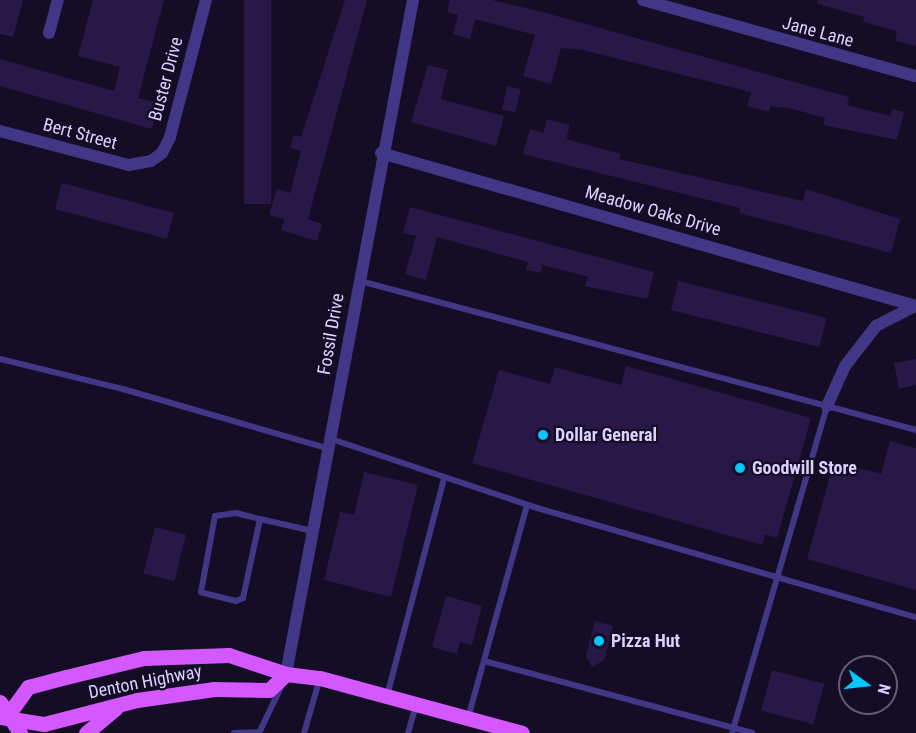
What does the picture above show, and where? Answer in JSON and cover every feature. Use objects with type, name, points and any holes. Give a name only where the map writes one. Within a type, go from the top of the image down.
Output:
[{"type":"main road","name":"Denton Highway","points":[[2,712],[28,687],[144,658],[229,655],[286,674],[320,678],[522,733]]},
{"type":"main road","name":"Denton Highway","points":[[2,712],[44,724],[120,704],[214,689],[269,690],[286,674]]},
{"type":"main road","points":[[86,733],[120,704]]},
{"type":"main road","points":[[2,712],[20,733]]},
{"type":"street","points":[[49,33],[58,0]]},
{"type":"street","name":"Buster Drive","points":[[151,161],[162,153],[170,137],[206,0]]},
{"type":"street","name":"Fossil Drive","points":[[286,674],[330,444],[381,153],[413,0]]},
{"type":"street","name":"Jane Lane","points":[[643,0],[671,4],[916,76]]},
{"type":"street","name":"Bert Street","points":[[0,130],[129,165],[151,161]]},
{"type":"street","name":"Meadow Oaks Drive","points":[[381,153],[915,306]]},
{"type":"street","name":"Meadow Oaks Drive","points":[[827,406],[845,366],[876,326],[915,306]]},
{"type":"lane","points":[[359,281],[916,430]]},
{"type":"lane","points":[[0,359],[330,444],[774,578],[916,617]]},
{"type":"lane","points":[[733,730],[774,578],[827,406]]},
{"type":"lane","points":[[387,696],[444,479]]},
{"type":"lane","points":[[468,718],[527,505]]},
{"type":"lane","points":[[260,519],[243,598],[236,601],[201,592],[214,516],[236,513],[314,531]]},
{"type":"lane","points":[[484,660],[733,730],[753,733]]},
{"type":"lane","points":[[234,733],[259,733],[286,674]]},
{"type":"lane","points":[[304,733],[320,678]]},
{"type":"lane","points":[[408,733],[416,704]]},
{"type":"building","points":[[0,0],[23,0],[13,37],[0,34]]},
{"type":"building","points":[[93,0],[164,0],[138,98],[159,103],[152,129],[0,86],[0,59],[114,91],[120,67],[78,56]]},
{"type":"building","points":[[244,0],[271,0],[271,204],[244,204]]},
{"type":"building","points":[[345,0],[367,0],[308,219],[322,224],[317,241],[281,230],[284,219],[269,215],[277,189],[290,193],[301,151],[290,148],[294,135],[301,137]]},
{"type":"building","points":[[450,0],[492,0],[546,13],[849,97],[847,105],[890,116],[892,109],[904,112],[897,140],[823,125],[825,118],[793,109],[770,106],[769,112],[747,106],[751,92],[583,50],[561,48],[551,84],[523,76],[535,35],[475,19],[470,39],[453,34],[458,15],[447,12]]},
{"type":"building","points":[[818,0],[916,0],[916,46],[895,41],[897,31],[863,22],[864,17],[818,4]]},
{"type":"building","points":[[428,65],[448,70],[441,99],[504,116],[496,146],[411,122]]},
{"type":"building","points":[[507,86],[521,89],[516,112],[502,109]]},
{"type":"building","points":[[547,119],[570,125],[566,139],[621,154],[619,159],[803,201],[806,189],[900,219],[891,253],[739,213],[740,208],[523,154],[530,129],[543,133]]},
{"type":"building","points":[[62,183],[174,213],[167,239],[55,209]]},
{"type":"building","points":[[410,207],[654,272],[647,299],[585,286],[588,277],[543,265],[540,273],[526,270],[528,262],[437,237],[426,280],[405,274],[416,236],[403,233]]},
{"type":"building","points":[[678,281],[826,318],[819,347],[671,310]]},
{"type":"building","points":[[916,359],[916,385],[899,389],[894,363]]},
{"type":"building","points":[[626,366],[811,418],[777,538],[765,534],[762,545],[472,463],[499,370],[550,384],[555,367],[621,385]]},
{"type":"building","points":[[890,441],[916,448],[916,590],[807,559],[834,461],[881,474]]},
{"type":"building","points":[[364,472],[418,485],[391,597],[324,580],[340,512],[354,515]]},
{"type":"building","points":[[155,527],[186,535],[174,581],[143,574]]},
{"type":"building","points":[[446,596],[482,606],[472,645],[460,642],[457,654],[432,647]]},
{"type":"building","name":"Pizza Hut","points":[[595,621],[613,626],[604,660],[592,667],[586,656]]},
{"type":"building","points":[[772,670],[824,684],[813,725],[761,711]]},
{"type":"place","name":"Dollar General","points":[[543,435]]},
{"type":"place","name":"Goodwill Store","points":[[740,468]]},
{"type":"place","name":"Pizza Hut","points":[[599,641]]}]
